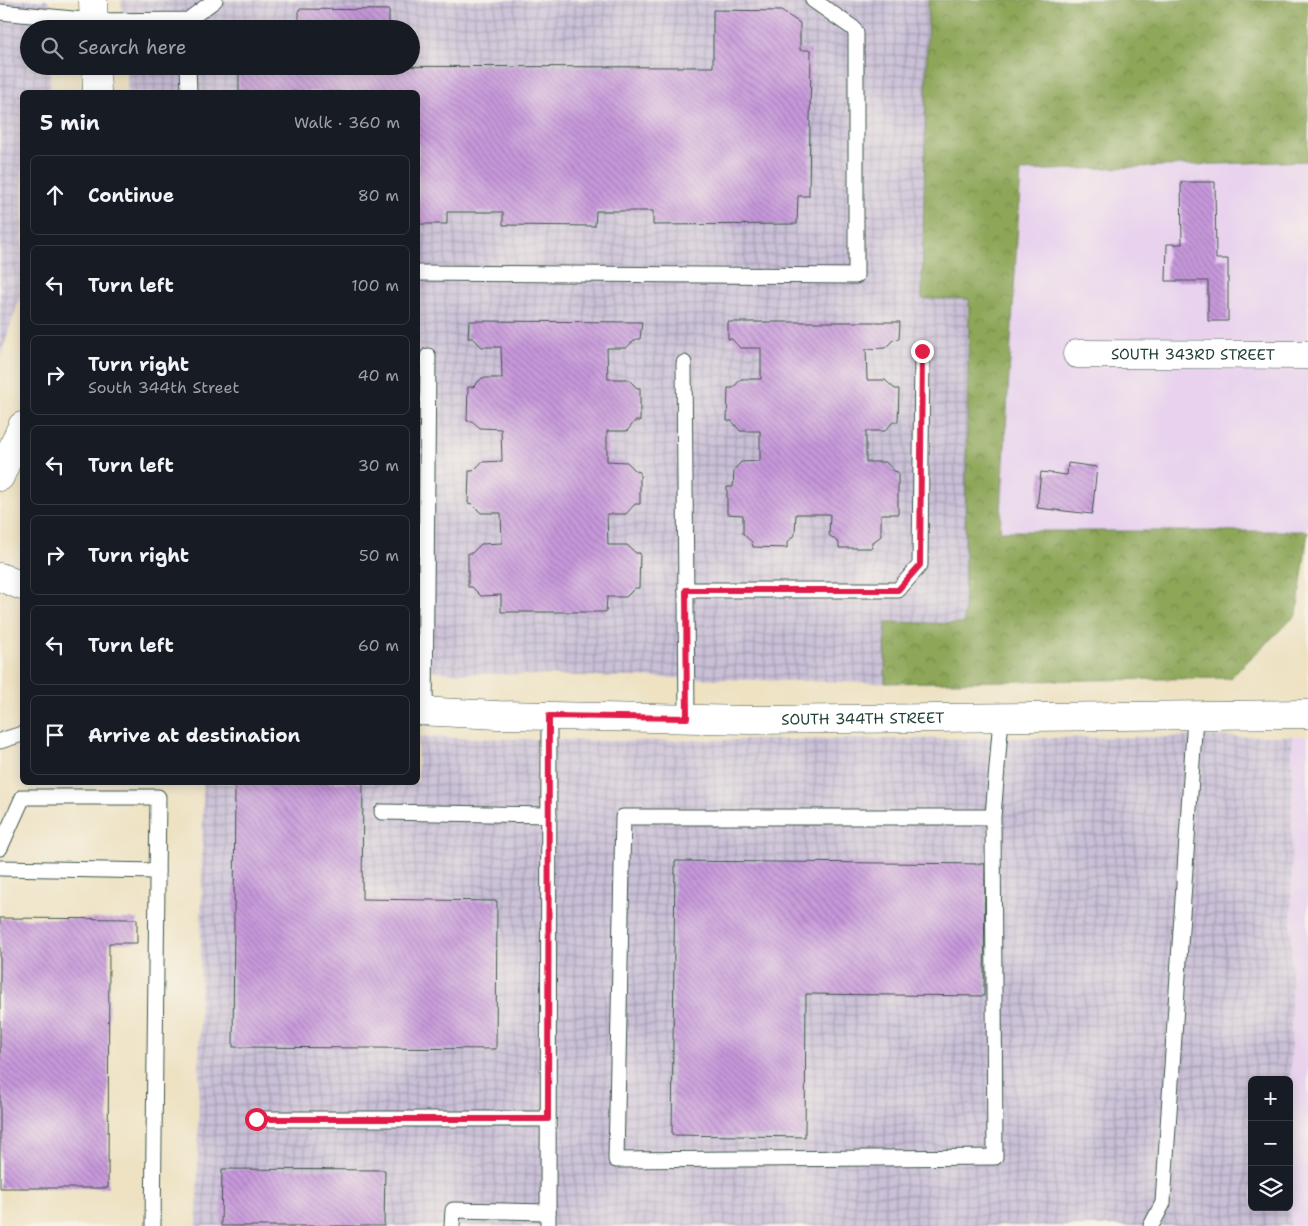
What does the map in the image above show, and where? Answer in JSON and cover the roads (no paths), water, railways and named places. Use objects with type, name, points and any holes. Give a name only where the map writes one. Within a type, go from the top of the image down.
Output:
[{"type":"street","points":[[96,75],[97,90]]},
{"type":"street","name":"SOUTH 343RD STREET","points":[[1077,354],[1308,355]]},
{"type":"street","points":[[0,477],[20,431]]},
{"type":"street","points":[[0,576],[20,585]]},
{"type":"street","name":"SOUTH 344TH STREET","points":[[421,711],[549,716],[751,720],[1195,717],[1308,714]]},
{"type":"lane","points":[[193,20],[215,0]]},
{"type":"lane","points":[[420,273],[856,276],[856,32],[813,0]]},
{"type":"lane","points":[[0,12],[129,20]]},
{"type":"lane","points":[[188,75],[188,90]]},
{"type":"lane","points":[[686,590],[898,590],[920,565],[922,351]]},
{"type":"lane","points":[[421,711],[428,356]]},
{"type":"lane","points":[[684,363],[687,718]]},
{"type":"lane","points":[[452,1226],[453,1210],[548,1219],[549,716]]},
{"type":"lane","points":[[1151,1226],[1163,1203],[1195,717]]},
{"type":"lane","points":[[993,817],[623,817],[616,1160],[995,1157],[993,817],[1001,718]]},
{"type":"lane","points":[[0,741],[20,735]]},
{"type":"lane","points":[[0,848],[23,796],[158,797],[153,1226]]},
{"type":"lane","points":[[382,812],[549,815]]},
{"type":"lane","points":[[0,868],[157,871]]},
{"type":"lane","points":[[256,1119],[548,1119]]}]
